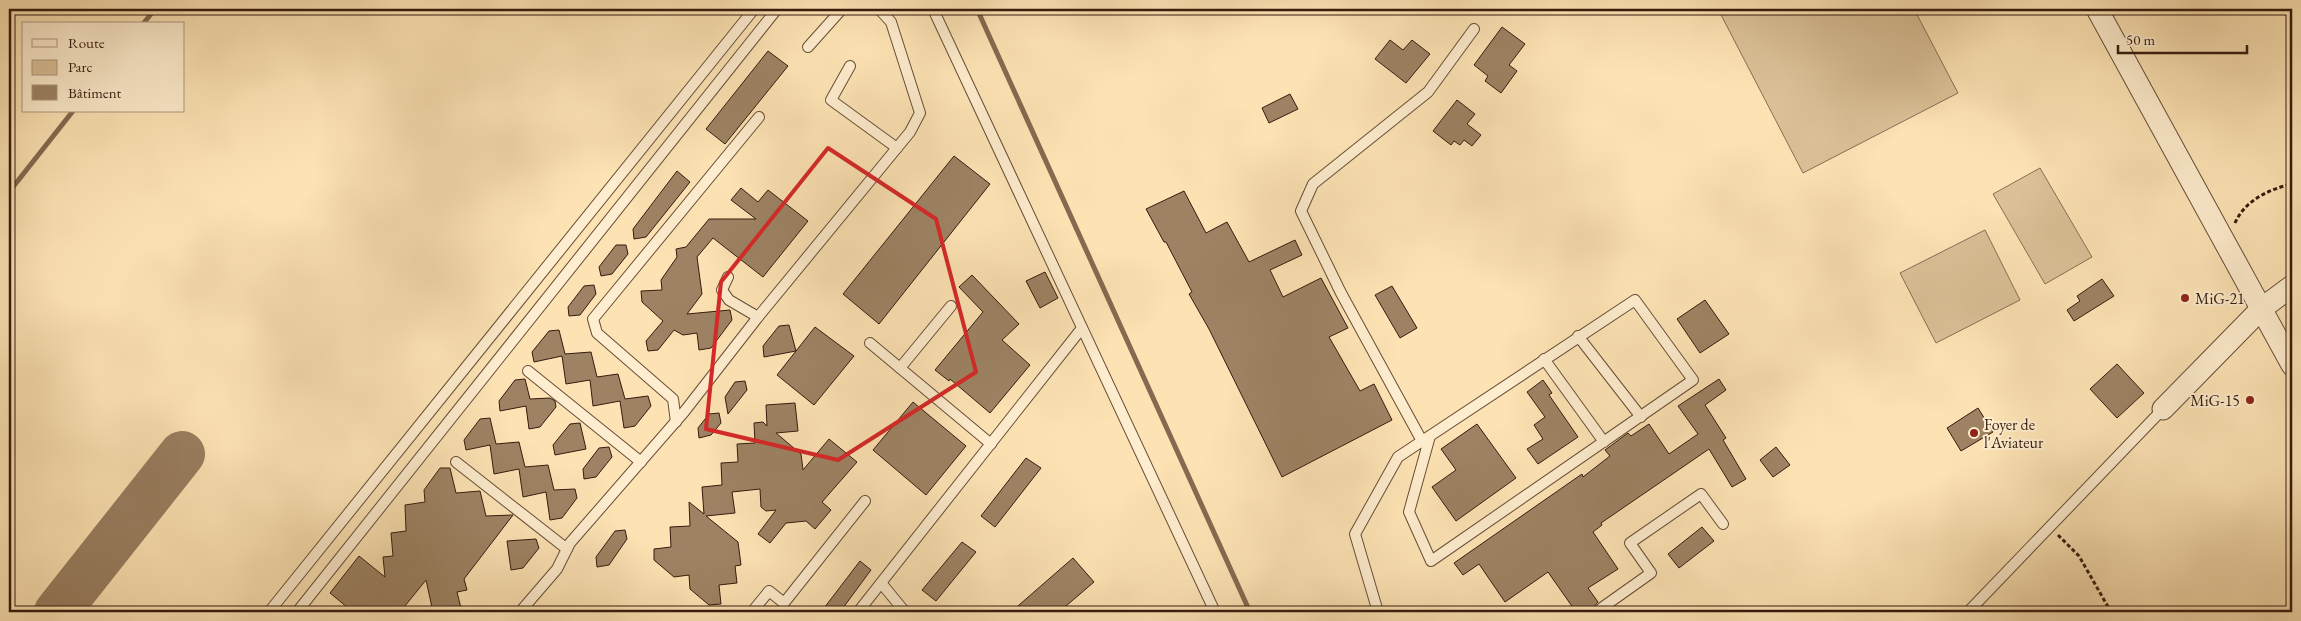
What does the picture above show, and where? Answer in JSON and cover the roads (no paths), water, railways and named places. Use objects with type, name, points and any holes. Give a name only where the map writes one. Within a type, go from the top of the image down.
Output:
[{"type":"street","points":[[2097,9],[2292,365]]},
{"type":"street","points":[[2163,409],[2261,310],[2292,286]]},
{"type":"lane","points":[[269,612],[754,9]]},
{"type":"lane","points":[[297,612],[777,9]]},
{"type":"lane","points":[[808,47],[842,9]]},
{"type":"lane","points":[[520,612],[557,568],[570,543],[676,422],[758,317],[910,132],[920,114],[891,22],[878,9]]},
{"type":"lane","points":[[933,9],[1215,612]]},
{"type":"lane","points":[[1378,612],[1355,534],[1398,457],[1426,438],[1578,336],[1635,300],[1693,380],[1431,561],[1409,512],[1426,438],[1341,293],[1301,211],[1313,184],[1428,92],[1474,29]]},
{"type":"lane","points":[[850,66],[831,100],[897,148]]},
{"type":"lane","points":[[676,422],[673,399],[597,333],[593,319],[759,117]]},
{"type":"lane","points":[[728,277],[722,290],[729,300],[758,317]]},
{"type":"lane","points":[[900,368],[951,306]]},
{"type":"lane","points":[[858,612],[882,584],[1082,328]]},
{"type":"lane","points":[[1578,336],[1641,417]]},
{"type":"lane","points":[[870,343],[991,444]]},
{"type":"lane","points":[[1544,359],[1604,442]]},
{"type":"lane","points":[[528,371],[641,462]]},
{"type":"lane","points":[[1968,612],[2163,409]]},
{"type":"lane","points":[[456,462],[567,549]]},
{"type":"lane","points":[[1598,612],[1602,607],[1651,573],[1630,543],[1701,494],[1723,524]]},
{"type":"lane","points":[[752,612],[769,591],[784,603],[866,501]]},
{"type":"lane","points":[[882,584],[905,612]]},
{"type":"waterway","points":[[145,22],[155,9]]},
{"type":"waterway","points":[[977,9],[1250,612]]},
{"type":"waterway","points":[[9,192],[72,112]]},
{"type":"place","name":"MiG-21","points":[[2185,298]]},
{"type":"place","name":"MiG-15","points":[[2250,400]]},
{"type":"place","name":"Foyer de l'Aviateur","points":[[1974,433]]}]
